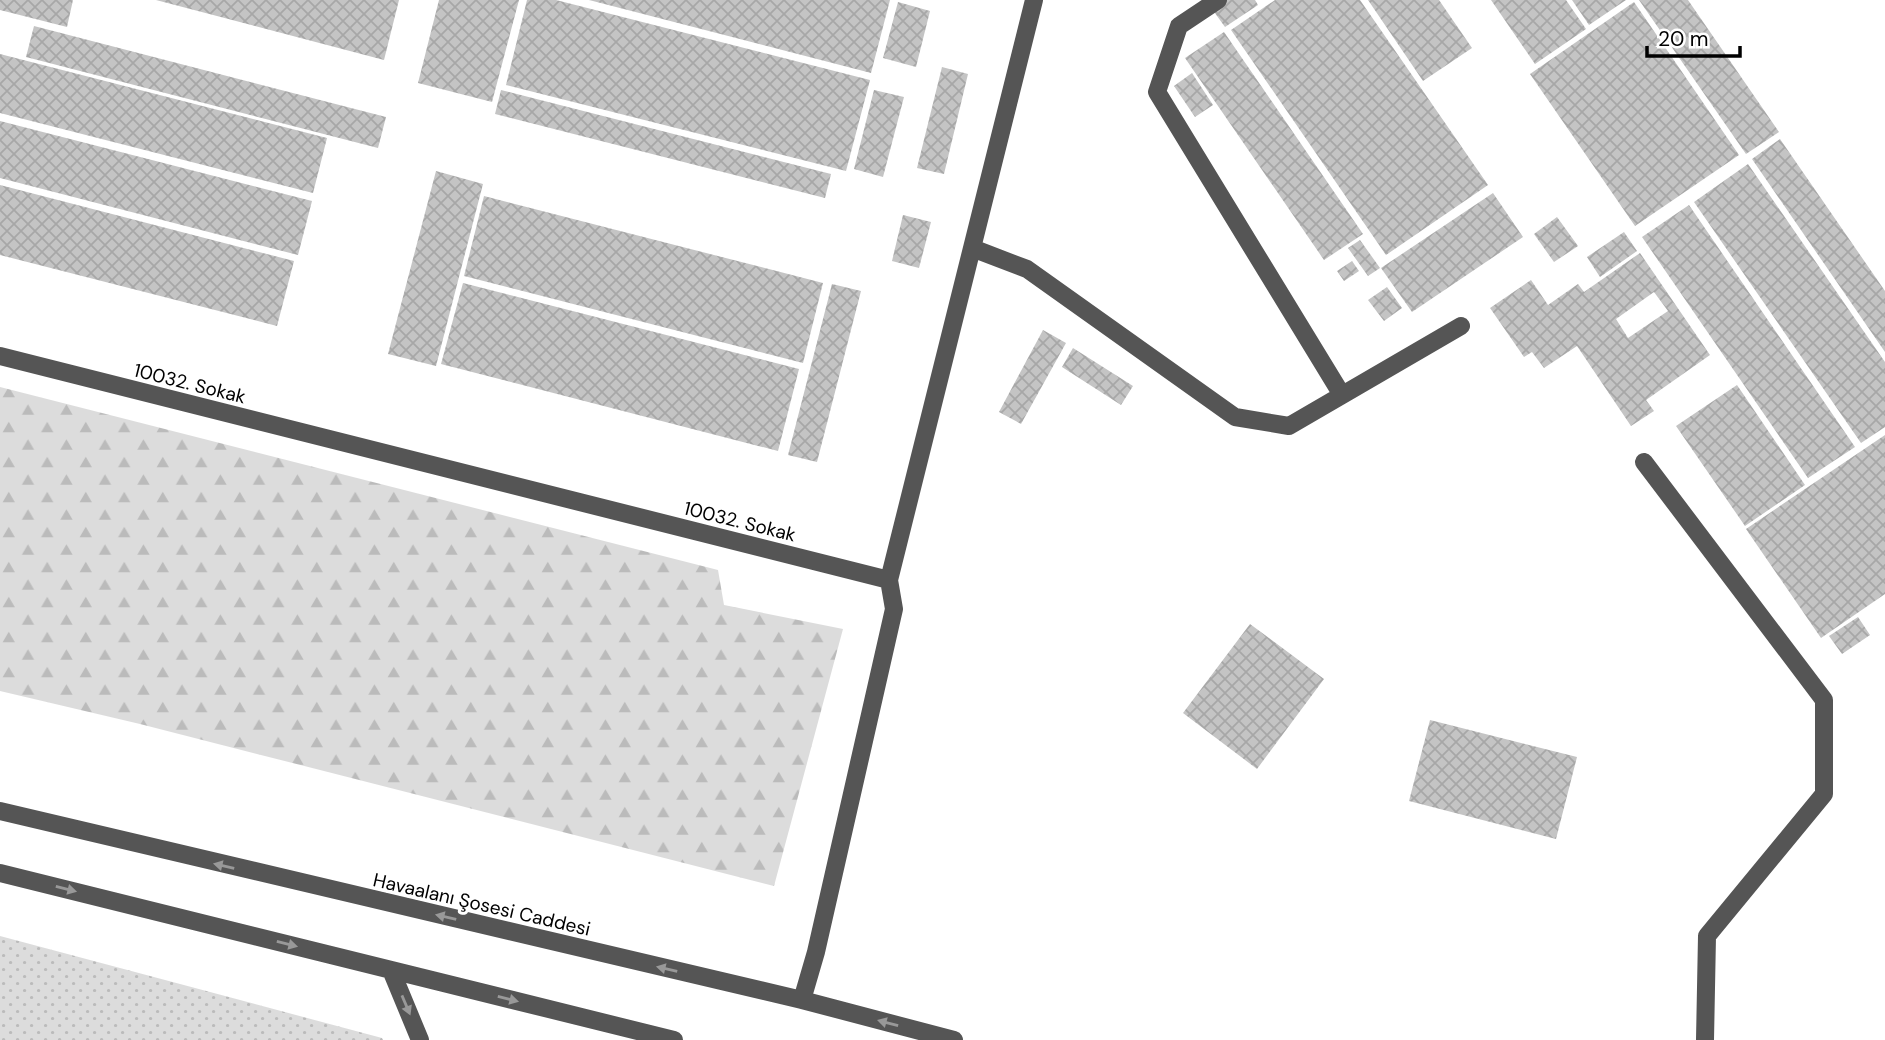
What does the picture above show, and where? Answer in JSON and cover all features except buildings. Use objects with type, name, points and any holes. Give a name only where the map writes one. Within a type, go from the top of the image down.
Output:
[{"type":"street","points":[[802,1000],[816,952],[894,609],[889,580],[1034,0]]},
{"type":"street","points":[[1218,0],[1179,26],[1157,92],[1342,395]]},
{"type":"street","points":[[972,248],[1027,269],[1235,417],[1289,426],[1461,326]]},
{"type":"street","name":"10032. Sokak","points":[[0,356],[889,580]]},
{"type":"street","points":[[1644,462],[1824,700],[1824,794],[1707,936],[1705,1040]]},
{"type":"street","name":"Havaalanı Şosesi Caddesi","points":[[0,811],[802,1000],[954,1040]]},
{"type":"street","points":[[0,873],[674,1040]]},
{"type":"street","points":[[391,970],[421,1040]]},
{"type":"green space","points":[[0,387],[718,570],[724,605],[843,629],[774,886],[140,724],[0,691]]},
{"type":"green space","points":[[0,936],[382,1038],[383,1040],[0,1040]]}]
